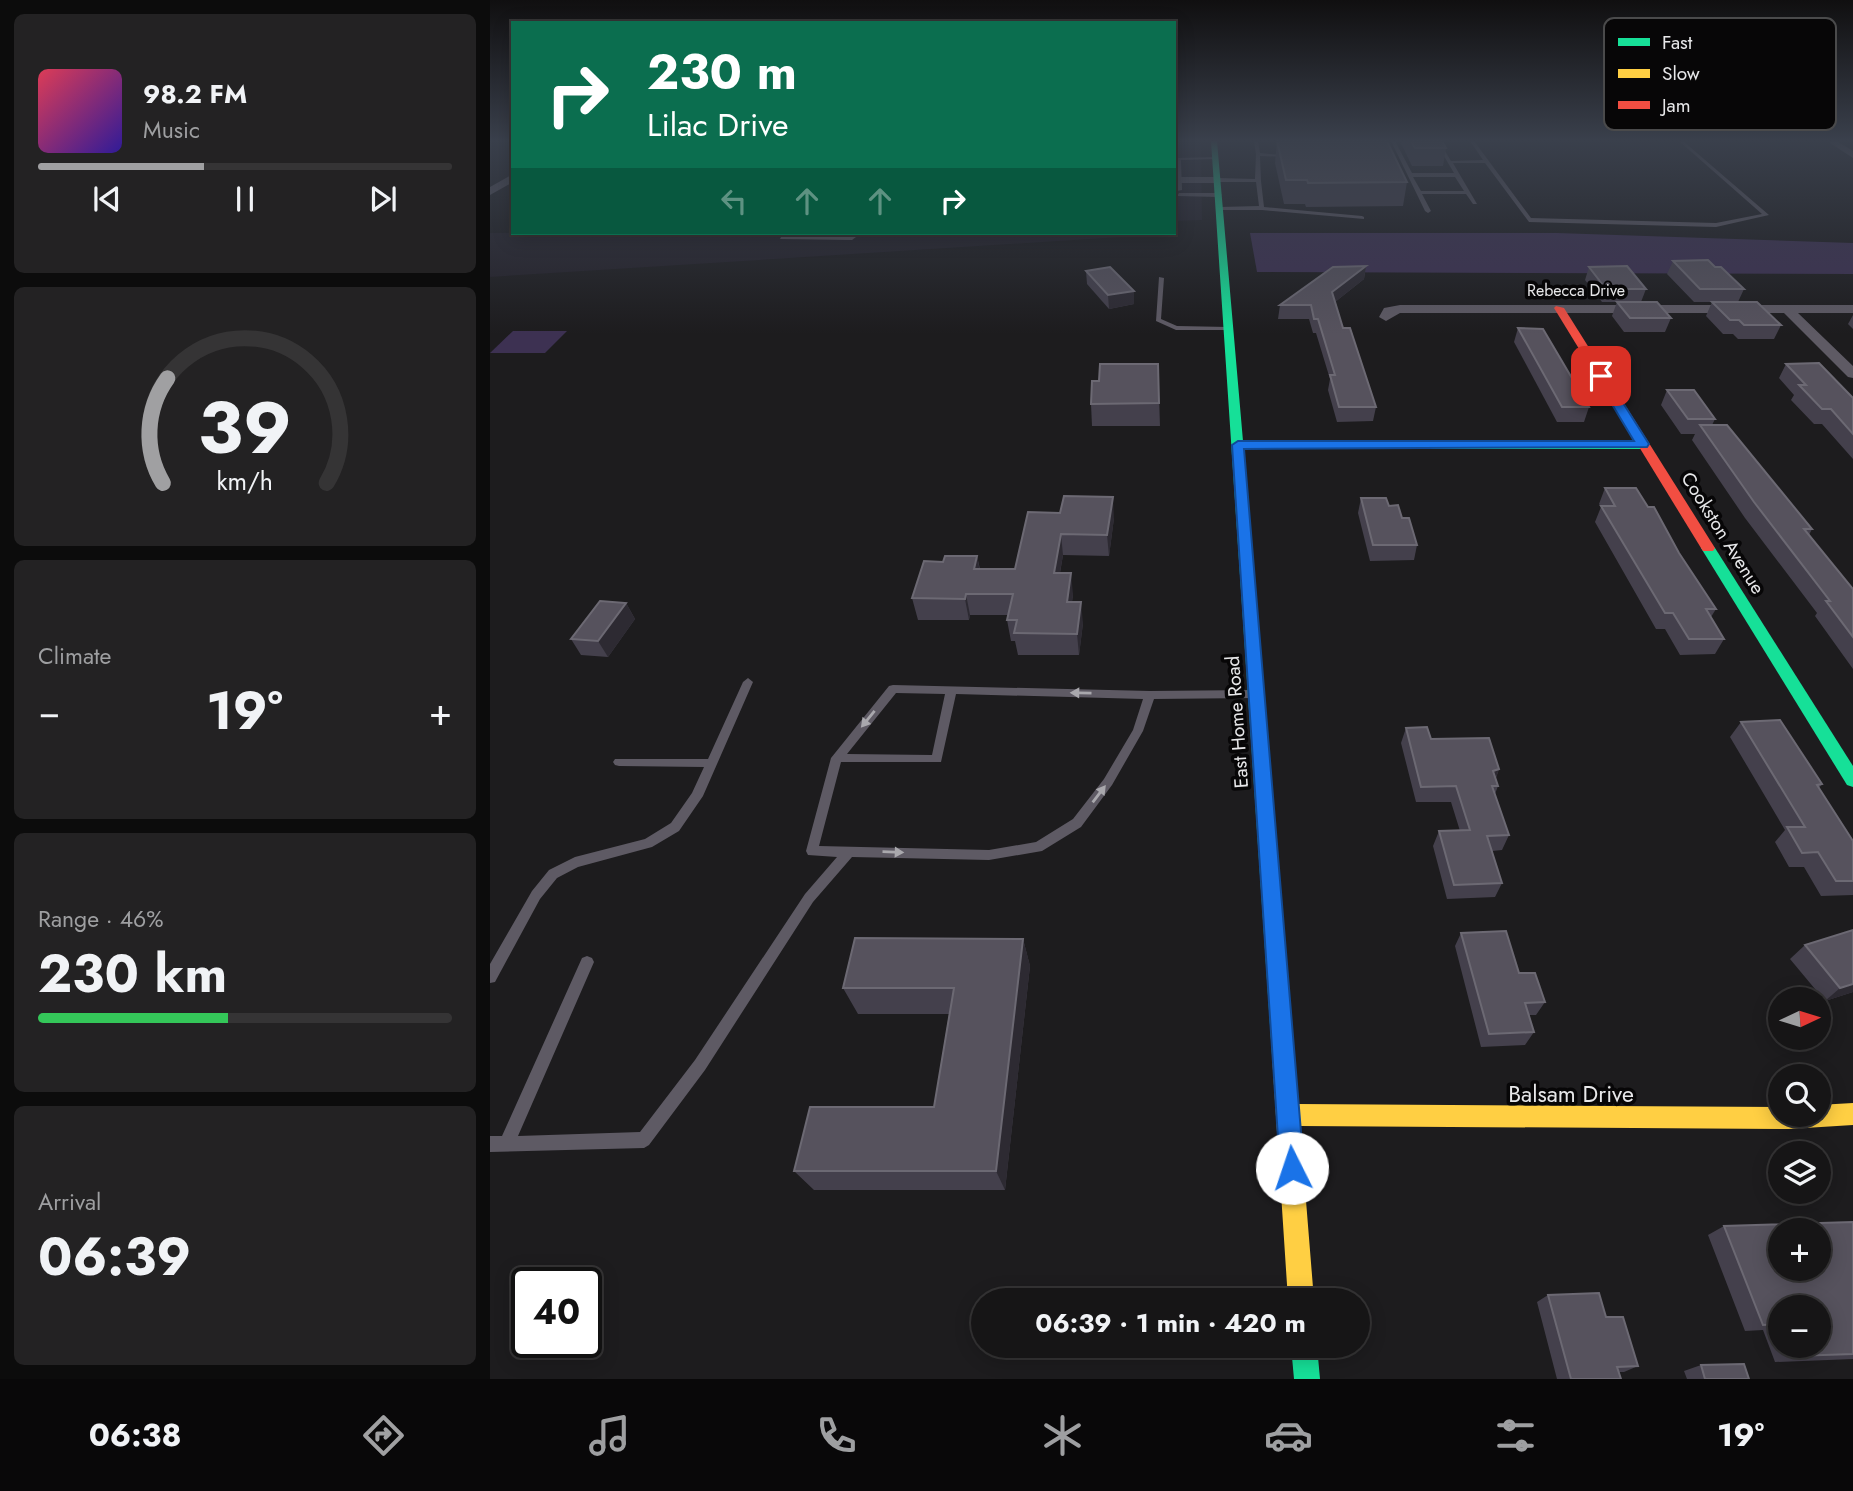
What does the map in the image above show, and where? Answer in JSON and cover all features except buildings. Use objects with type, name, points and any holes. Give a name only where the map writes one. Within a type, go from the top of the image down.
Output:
[{"type":"street","name":"East Home Road","points":[[1219,205],[1300,1288]]},
{"type":"street","name":"Cookston Avenue","points":[[1559,308],[1853,780]]},
{"type":"street","points":[[1786,308],[1853,374]]},
{"type":"street","name":"Rebecca Drive","points":[[1386,317],[1389,311],[1400,309],[1853,309]]},
{"type":"street","points":[[1238,445],[1643,444]]},
{"type":"street","name":"Balsam Drive","points":[[1288,1115],[1789,1118],[1853,1114]]},
{"type":"street","points":[[1305,1358],[1307,1379]]},
{"type":"lane","points":[[1253,205],[1362,218]]},
{"type":"lane","points":[[1425,205],[1428,211]]},
{"type":"lane","points":[[1519,205],[1529,220],[1716,225],[1766,215],[1755,205]]},
{"type":"lane","points":[[784,235],[782,238],[852,238],[854,235]]},
{"type":"lane","points":[[1161,278],[1158,320],[1176,328],[1229,329]]},
{"type":"lane","points":[[490,977],[536,895],[553,874],[575,862],[648,843],[675,827],[697,796],[748,682]]},
{"type":"lane","points":[[1150,695],[1139,731],[1108,782],[1077,823],[1038,847],[989,855],[812,850],[837,758],[893,689],[1150,695],[1256,694]]},
{"type":"lane","points":[[837,758],[937,759],[951,691]]},
{"type":"lane","points":[[619,761],[712,763]]},
{"type":"lane","points":[[490,1144],[644,1140],[700,1065],[809,898],[850,851]]},
{"type":"lane","points":[[507,1143],[587,962]]},
{"type":"shaded area","points":[[1176,205],[1202,205],[1202,220],[1176,221]]},
{"type":"shaded area","points":[[490,233],[1153,235],[490,277]]},
{"type":"shaded area","points":[[1250,233],[1557,233],[1853,243],[1853,274],[1257,272]]},
{"type":"shaded area","points":[[513,331],[567,331],[545,353],[490,353]]},
{"type":"traffic: fast","points":[[1219,205],[1283,1055]]},
{"type":"traffic: fast","points":[[1238,445],[1643,445]]},
{"type":"traffic: fast","points":[[1708,548],[1853,780]]},
{"type":"traffic: fast","points":[[1305,1358],[1307,1379]]},
{"type":"traffic: slow","points":[[1283,1055],[1300,1288]]},
{"type":"traffic: slow","points":[[1288,1115],[1789,1118],[1853,1114]]},
{"type":"traffic: jam","points":[[1559,308],[1708,548]]},
{"type":"route","points":[[1292,1168],[1238,445],[1643,444],[1601,376]]}]
